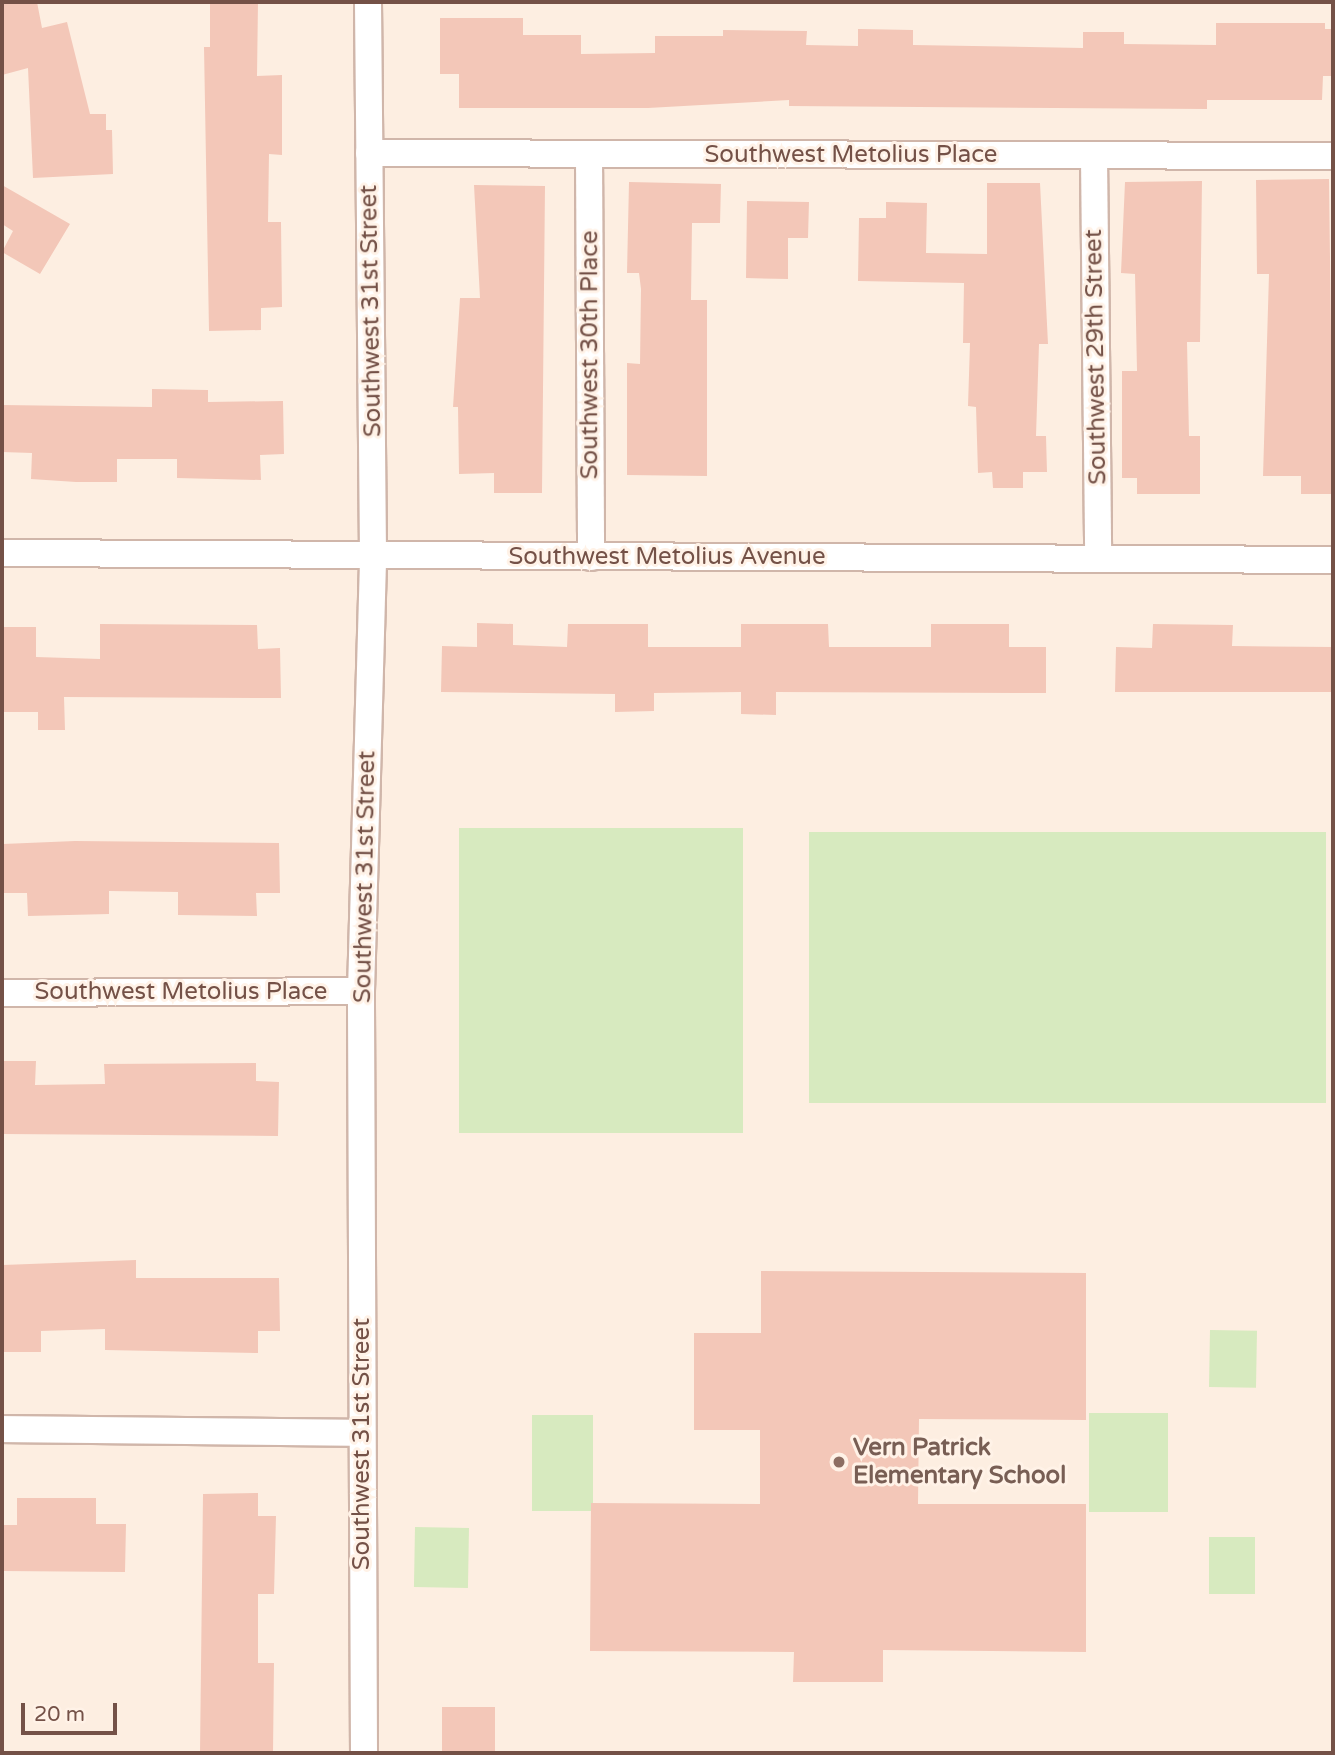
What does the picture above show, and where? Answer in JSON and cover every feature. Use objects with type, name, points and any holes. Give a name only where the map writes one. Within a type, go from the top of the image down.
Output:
[{"type":"street","name":"Southwest 31st Street","points":[[364,1753],[361,992],[373,554],[368,2]]},
{"type":"street","name":"Southwest Metolius Place","points":[[369,153],[1333,156]]},
{"type":"street","name":"Southwest 30th Place","points":[[589,154],[591,557]]},
{"type":"street","name":"Southwest 29th Street","points":[[1094,156],[1098,559]]},
{"type":"street","name":"Southwest Metolius Avenue","points":[[2,553],[1333,560]]},
{"type":"street","name":"Southwest Metolius Place","points":[[2,993],[361,992]]},
{"type":"street","points":[[2,1429],[361,1433]]},
{"type":"green space","points":[[459,828],[743,828],[743,1133],[459,1133]]},
{"type":"green space","points":[[809,832],[1326,832],[1326,1103],[809,1103]]},
{"type":"green space","points":[[1210,1330],[1257,1331],[1256,1388],[1209,1387]]},
{"type":"green space","points":[[1089,1413],[1168,1413],[1168,1512],[1089,1512]]},
{"type":"green space","points":[[532,1415],[593,1415],[593,1511],[532,1511]]},
{"type":"green space","points":[[415,1527],[469,1528],[468,1588],[414,1587]]},
{"type":"green space","points":[[1209,1537],[1255,1537],[1255,1594],[1209,1594]]},
{"type":"building","points":[[2,2],[37,2],[42,28],[67,22],[90,114],[106,114],[106,130],[112,130],[113,174],[33,178],[28,68],[2,75]]},
{"type":"building","points":[[210,2],[258,2],[257,76],[282,75],[282,155],[269,154],[268,222],[281,222],[282,307],[261,308],[261,330],[209,331],[204,47],[210,47]]},
{"type":"building","points":[[440,18],[523,18],[523,35],[581,35],[581,54],[655,53],[655,36],[723,36],[723,30],[807,31],[806,45],[858,46],[858,29],[913,30],[913,45],[1083,48],[1083,32],[1124,32],[1124,44],[1216,45],[1216,23],[1325,23],[1325,29],[1333,29],[1333,76],[1323,76],[1322,100],[1207,100],[1207,109],[789,106],[789,100],[648,108],[459,108],[459,74],[440,74]]},
{"type":"building","points":[[1329,179],[1333,494],[1301,494],[1301,476],[1263,476],[1269,274],[1257,274],[1256,180]]},
{"type":"building","points":[[1202,181],[1200,342],[1187,342],[1189,436],[1200,436],[1200,494],[1137,494],[1137,478],[1122,478],[1122,371],[1137,371],[1135,274],[1121,273],[1125,182]]},
{"type":"building","points":[[629,182],[721,184],[720,223],[692,223],[691,300],[707,300],[707,476],[627,475],[627,363],[640,364],[641,289],[639,273],[627,273]]},
{"type":"building","points":[[987,183],[1040,183],[1048,344],[1039,344],[1036,436],[1046,436],[1047,472],[1023,472],[1023,488],[993,488],[992,472],[978,473],[976,407],[968,406],[970,343],[963,343],[964,283],[858,281],[859,218],[886,218],[886,202],[927,203],[926,253],[987,254]]},
{"type":"building","points":[[2,185],[70,224],[40,274],[2,252],[13,231],[2,224]]},
{"type":"building","points":[[474,185],[545,186],[542,493],[494,493],[494,473],[459,474],[458,407],[453,407],[460,298],[480,298]]},
{"type":"building","points":[[747,201],[809,202],[808,238],[788,238],[788,279],[746,278]]},
{"type":"building","points":[[152,389],[208,390],[208,402],[283,401],[284,454],[260,455],[261,480],[177,478],[177,459],[117,459],[117,482],[76,482],[31,479],[32,453],[2,452],[2,405],[152,407]]},
{"type":"building","points":[[477,623],[513,624],[513,645],[567,647],[568,624],[648,624],[648,647],[741,647],[741,624],[828,624],[829,647],[931,647],[931,624],[1009,624],[1009,647],[1046,647],[1046,693],[776,692],[776,715],[741,714],[741,692],[654,693],[654,711],[615,712],[615,694],[441,692],[442,646],[477,647]]},
{"type":"building","points":[[100,624],[257,625],[258,649],[280,648],[281,698],[64,697],[65,730],[38,730],[38,712],[2,712],[2,627],[36,627],[36,657],[100,659]]},
{"type":"building","points":[[1153,624],[1233,625],[1232,646],[1333,647],[1333,692],[1115,692],[1116,647],[1152,648]]},
{"type":"building","points":[[75,841],[279,843],[280,893],[256,893],[257,916],[178,915],[178,892],[109,891],[109,914],[28,916],[27,893],[4,893],[3,844]]},
{"type":"building","points":[[3,1061],[36,1061],[35,1085],[105,1084],[104,1064],[256,1063],[256,1081],[279,1082],[278,1136],[2,1134]]},
{"type":"building","points":[[136,1260],[136,1278],[279,1278],[280,1331],[258,1331],[258,1353],[105,1350],[105,1329],[41,1331],[41,1352],[4,1352],[3,1265]]},
{"type":"building","name":"Vern Patrick Elementary School","points":[[761,1271],[1086,1273],[1086,1420],[919,1419],[918,1504],[1086,1504],[1086,1652],[883,1650],[883,1682],[793,1682],[794,1652],[590,1651],[591,1503],[760,1504],[760,1430],[694,1430],[694,1333],[761,1333]]},
{"type":"building","points":[[258,1493],[258,1516],[276,1516],[274,1594],[258,1594],[258,1663],[274,1663],[273,1753],[200,1753],[203,1494]]},
{"type":"building","points":[[17,1498],[96,1498],[96,1524],[126,1524],[125,1572],[2,1571],[2,1525],[17,1525]]},
{"type":"building","points":[[442,1707],[495,1707],[495,1753],[442,1753]]},
{"type":"place","name":"Vern Patrick Elementary School","points":[[839,1462]]}]
